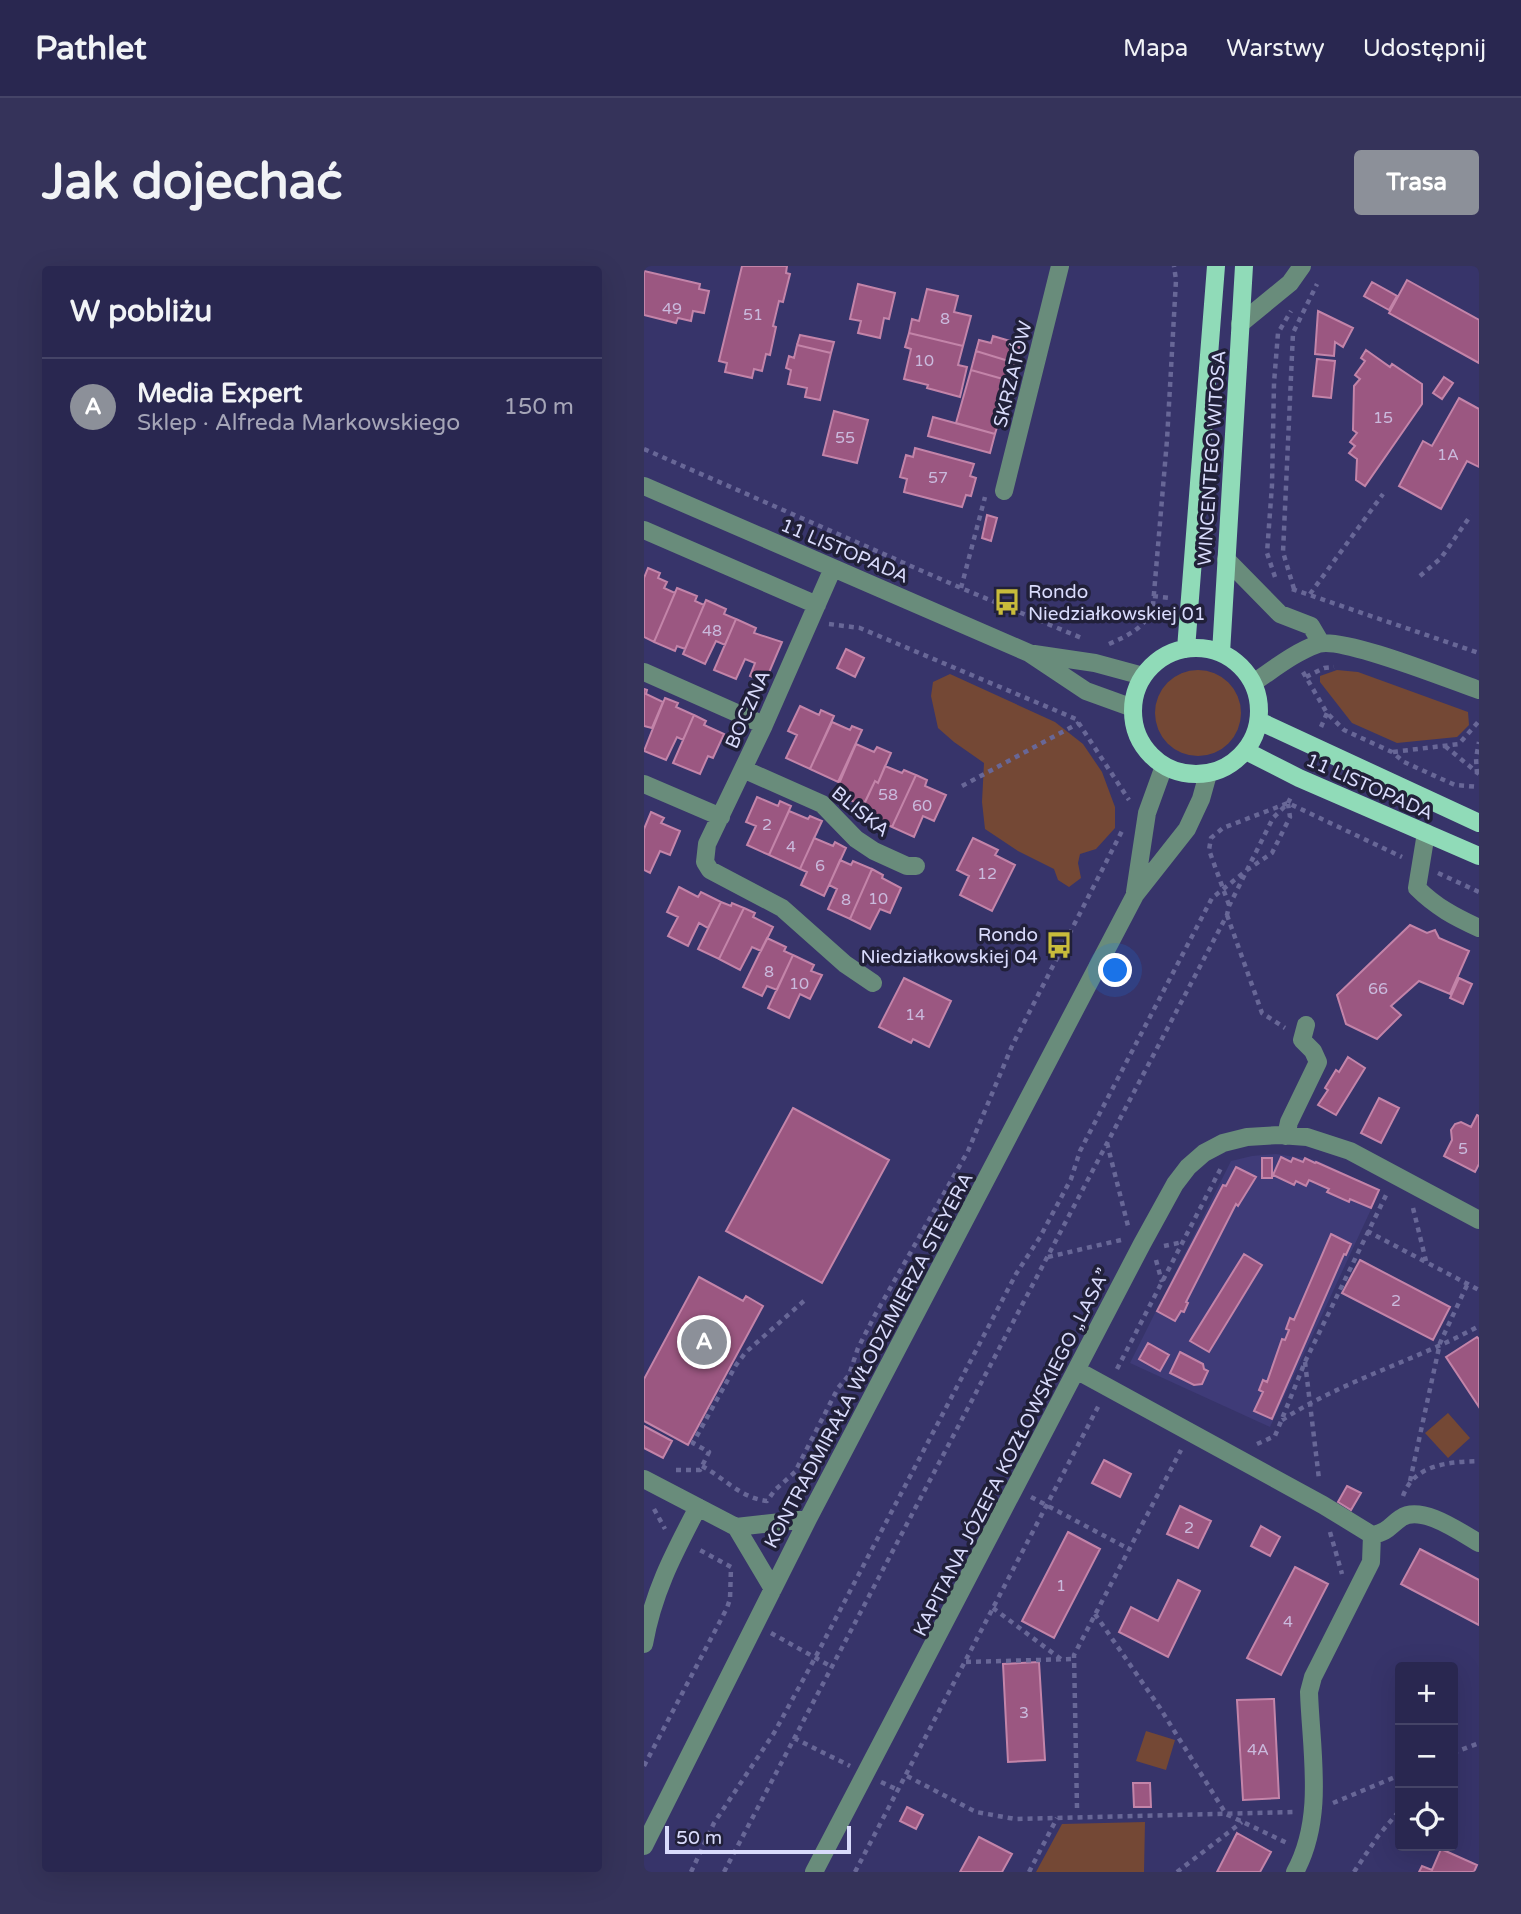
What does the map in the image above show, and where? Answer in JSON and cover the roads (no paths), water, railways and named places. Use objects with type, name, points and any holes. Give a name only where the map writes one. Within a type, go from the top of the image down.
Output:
[{"type":"main road","name":"WINCENTEGO WITOSA","points":[[1186,649],[1216,266]]},
{"type":"main road","name":"WINCENTEGO WITOSA","points":[[1221,653],[1244,266]]},
{"type":"main road","points":[[1204,648],[1221,653],[1240,665],[1253,683],[1259,702],[1259,721],[1255,737],[1246,751],[1229,766],[1208,774],[1185,774],[1164,766],[1150,755],[1140,741],[1134,725],[1136,691],[1143,676],[1155,663],[1169,654],[1204,648]]},
{"type":"main road","name":"11 LISTOPADA","points":[[1259,721],[1479,824]]},
{"type":"main road","name":"11 LISTOPADA","points":[[1246,751],[1299,778],[1479,856]]},
{"type":"street","name":"SKRZATÓW","points":[[1004,491],[1060,266]]},
{"type":"street","points":[[1240,324],[1290,283],[1302,266]]},
{"type":"street","name":"11 LISTOPADA","points":[[644,486],[1028,653],[1086,691],[1133,708]]},
{"type":"street","points":[[644,530],[814,612]]},
{"type":"street","points":[[1226,559],[1280,614],[1311,626],[1321,643]]},
{"type":"street","name":"BOCZNA","points":[[833,568],[764,725],[707,844],[706,867],[782,908],[845,964],[873,983]]},
{"type":"street","points":[[1253,683],[1293,656],[1321,643],[1348,645],[1479,690]]},
{"type":"street","name":"11 LISTOPADA","points":[[1028,653],[1095,663],[1143,676]]},
{"type":"street","points":[[644,672],[764,725]]},
{"type":"street","name":"KONTRADMIRAŁA WŁODZIMIERZA STEYERA","points":[[1135,895],[1147,813],[1164,766]]},
{"type":"street","name":"BLISKA","points":[[743,769],[822,804],[856,839],[874,851],[907,866],[916,866]]},
{"type":"street","name":"KONTRADMIRAŁA WŁODZIMIERZA STEYERA","points":[[644,1846],[808,1519],[1135,895],[1187,829],[1201,799],[1208,774]]},
{"type":"street","points":[[644,784],[721,817]]},
{"type":"street","points":[[1426,833],[1417,888],[1442,910],[1479,928]]},
{"type":"street","points":[[1286,1136],[1289,1122],[1318,1062],[1304,1032]]},
{"type":"street","name":"KAPITANA JÓZEFA KOZŁOWSKIEGO „LASA”","points":[[814,1872],[1168,1196],[1188,1167],[1204,1153],[1223,1143],[1247,1138],[1307,1138],[1350,1151],[1479,1220]]},
{"type":"street","points":[[1078,1371],[1323,1505],[1372,1535],[1385,1532],[1400,1518],[1412,1513],[1427,1515],[1479,1542]]},
{"type":"street","points":[[644,1479],[736,1527],[773,1589]]},
{"type":"street","points":[[644,1644],[649,1614],[659,1584],[698,1507]]},
{"type":"street","points":[[736,1527],[808,1519]]},
{"type":"street","points":[[1295,1872],[1304,1852],[1314,1812],[1309,1692],[1312,1677],[1371,1562],[1372,1535]]},
{"type":"place","name":"Rondo Niedziałkowskiej 01","points":[[1007,602]]},
{"type":"place","name":"Rondo Niedziałkowskiej 04","points":[[1059,945]]},
{"type":"place","name":"Media Expert","points":[[704,1342]]}]
